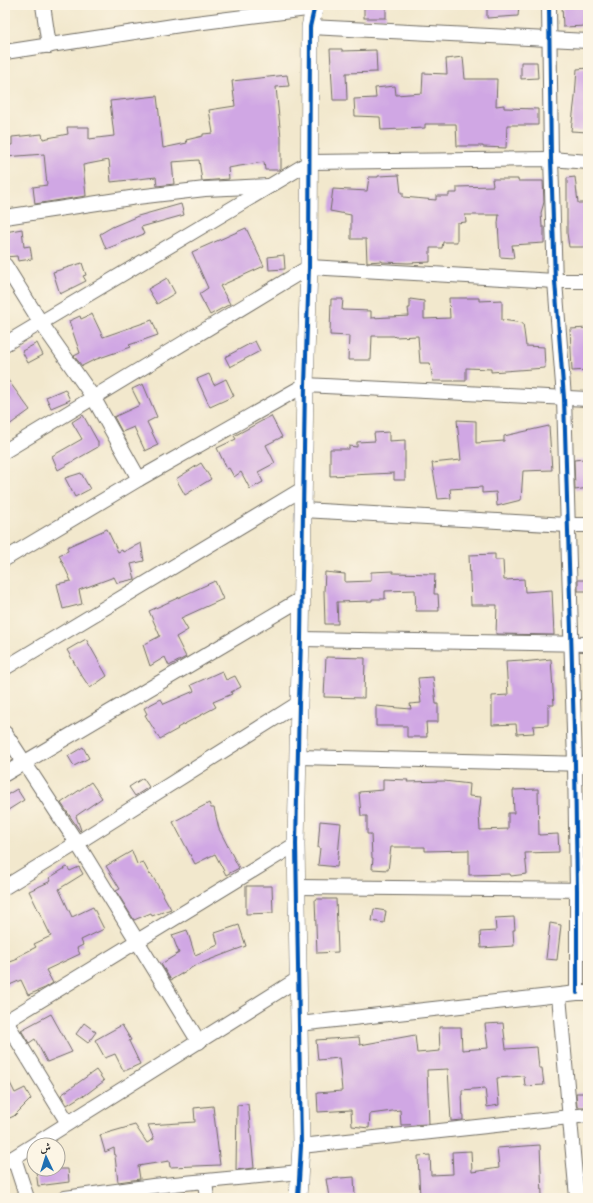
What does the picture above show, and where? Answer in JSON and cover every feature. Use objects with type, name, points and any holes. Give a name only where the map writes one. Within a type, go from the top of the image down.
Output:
[{"type":"street","points":[[43,5],[49,46]]},
{"type":"street","points":[[299,1024],[582,993],[581,764],[570,644],[564,398],[555,281],[551,160],[549,5]]},
{"type":"street","points":[[5,52],[315,7],[310,27],[309,267],[305,385],[296,844],[301,1146],[298,1198]]},
{"type":"street","points":[[310,27],[588,42]]},
{"type":"street","points":[[5,344],[310,162],[551,160],[588,162]]},
{"type":"street","points":[[5,217],[137,197],[205,189],[270,186]]},
{"type":"street","points":[[5,265],[41,322],[93,397],[139,479]]},
{"type":"street","points":[[5,451],[309,267],[555,281],[588,281]]},
{"type":"street","points":[[5,559],[139,479],[305,385],[588,399]]},
{"type":"street","points":[[5,668],[304,488]]},
{"type":"street","points":[[303,510],[588,525]]},
{"type":"street","points":[[5,774],[301,599]]},
{"type":"street","points":[[301,639],[588,644]]},
{"type":"street","points":[[5,887],[299,703]]},
{"type":"street","points":[[5,733],[77,843],[199,1042]]},
{"type":"street","points":[[298,757],[581,764]]},
{"type":"street","points":[[68,1123],[5,1021],[138,942],[296,844]]},
{"type":"street","points":[[297,887],[582,890]]},
{"type":"street","points":[[27,1198],[10,1160],[298,979]]},
{"type":"street","points":[[559,996],[577,1198]]},
{"type":"street","points":[[301,1146],[588,1116]]},
{"type":"street","points":[[65,1198],[153,1186],[300,1172]]},
{"type":"street","points":[[206,1182],[207,1198]]},
{"type":"building","points":[[364,5],[386,5],[386,18],[364,18]]},
{"type":"building","points":[[487,5],[519,5],[518,16],[487,18]]},
{"type":"building","points":[[562,5],[588,5],[588,26],[563,27]]},
{"type":"building","points":[[330,49],[342,49],[342,51],[376,50],[377,72],[346,73],[347,100],[333,100]]},
{"type":"building","points":[[463,57],[465,79],[497,79],[496,106],[504,105],[504,108],[538,109],[538,125],[507,125],[506,148],[457,146],[456,124],[425,124],[425,128],[381,130],[380,117],[355,116],[354,99],[376,98],[375,88],[395,86],[396,95],[422,93],[423,73],[447,74],[446,59]]},
{"type":"building","points":[[521,62],[537,62],[538,78],[521,79]]},
{"type":"building","points":[[588,68],[588,132],[571,131],[577,69]]},
{"type":"building","points":[[287,75],[289,86],[276,87],[281,138],[280,170],[265,170],[264,162],[228,168],[229,179],[202,181],[199,160],[172,162],[174,184],[157,186],[156,177],[111,182],[109,160],[83,165],[86,196],[35,204],[33,187],[47,185],[44,154],[5,157],[5,145],[12,145],[12,137],[42,134],[43,139],[68,134],[67,127],[89,127],[89,139],[114,136],[110,101],[157,96],[163,148],[187,143],[186,140],[203,136],[203,134],[213,133],[209,110],[235,106],[232,81]]},
{"type":"building","points":[[399,175],[401,193],[403,193],[403,197],[436,200],[436,196],[449,196],[449,193],[457,193],[457,187],[493,186],[492,179],[543,181],[544,202],[541,213],[542,227],[544,227],[544,243],[512,245],[514,258],[500,257],[499,215],[465,215],[466,222],[457,223],[457,242],[443,242],[442,248],[430,248],[430,262],[367,262],[366,239],[351,239],[351,215],[330,211],[333,189],[367,191],[369,177]]},
{"type":"building","points":[[575,177],[578,203],[588,203],[588,247],[569,247],[567,233],[567,178]]},
{"type":"building","points":[[181,204],[184,215],[141,227],[144,234],[106,249],[100,234],[138,216]]},
{"type":"building","points":[[246,228],[264,266],[220,286],[230,304],[210,315],[199,294],[208,288],[192,252]]},
{"type":"building","points":[[22,229],[24,247],[30,246],[32,259],[18,261],[17,256],[5,257],[5,232]]},
{"type":"building","points":[[284,255],[285,269],[269,270],[268,257]]},
{"type":"building","points":[[82,263],[86,275],[83,276],[86,281],[60,294],[53,272]]},
{"type":"building","points":[[167,278],[175,293],[157,304],[148,289]]},
{"type":"building","points":[[449,298],[479,298],[479,301],[502,300],[502,320],[523,323],[526,346],[544,347],[545,368],[491,372],[491,369],[466,368],[466,381],[433,381],[430,363],[420,363],[418,336],[372,336],[371,360],[348,360],[349,336],[330,335],[331,299],[343,299],[342,310],[371,311],[371,318],[409,316],[408,308],[410,308],[410,299],[424,301],[424,319],[450,318]]},
{"type":"building","points":[[92,314],[103,337],[152,320],[158,335],[129,345],[131,347],[94,360],[82,366],[74,356],[80,353],[69,321],[80,316],[81,319]]},
{"type":"building","points":[[588,328],[588,370],[572,371],[570,329]]},
{"type":"building","points":[[255,341],[260,351],[230,367],[225,357]]},
{"type":"building","points":[[37,343],[43,355],[28,363],[22,351]]},
{"type":"building","points":[[209,374],[214,385],[226,379],[234,396],[210,407],[197,379]]},
{"type":"building","points":[[5,376],[30,410],[5,428]]},
{"type":"building","points":[[143,384],[157,417],[147,422],[158,445],[145,451],[134,427],[122,432],[114,417],[140,405],[132,389]]},
{"type":"building","points":[[65,389],[70,400],[51,408],[46,397]]},
{"type":"building","points":[[83,415],[98,442],[98,447],[58,470],[52,456],[82,439],[72,422]]},
{"type":"building","points":[[271,416],[282,437],[266,445],[275,463],[258,472],[263,482],[250,489],[241,472],[234,477],[229,468],[227,469],[217,448],[236,439],[234,436]]},
{"type":"building","points":[[457,420],[476,421],[476,443],[504,441],[504,436],[549,426],[552,470],[523,471],[521,500],[497,506],[496,492],[482,493],[482,487],[450,489],[451,498],[438,499],[432,463],[461,460]]},
{"type":"building","points":[[389,432],[389,441],[405,440],[405,480],[394,480],[394,473],[330,476],[330,449],[349,449],[349,446],[357,447],[357,442],[375,441],[374,433]]},
{"type":"building","points":[[584,459],[585,471],[588,471],[588,488],[575,490],[574,460]]},
{"type":"building","points":[[201,463],[211,479],[185,495],[176,479]]},
{"type":"building","points":[[81,473],[90,489],[75,497],[65,478]]},
{"type":"building","points":[[107,529],[118,552],[122,550],[123,552],[141,543],[144,561],[131,564],[135,579],[117,583],[114,577],[79,590],[82,604],[63,609],[57,584],[71,581],[59,555],[68,551],[67,547]]},
{"type":"building","points":[[495,554],[495,560],[503,560],[504,580],[524,579],[525,592],[552,590],[554,635],[496,634],[497,605],[471,605],[469,555]]},
{"type":"building","points":[[393,571],[393,573],[435,574],[434,594],[438,594],[439,611],[416,611],[415,590],[385,591],[385,599],[337,602],[338,624],[325,624],[325,572],[345,574],[345,582],[371,581],[371,572]]},
{"type":"building","points":[[578,580],[588,580],[588,591],[578,591]]},
{"type":"building","points":[[215,581],[223,599],[181,618],[188,630],[176,637],[186,657],[169,666],[165,657],[150,666],[143,645],[160,636],[149,611]]},
{"type":"building","points":[[86,639],[107,676],[90,688],[67,650]]},
{"type":"building","points":[[326,657],[365,658],[364,698],[324,697]]},
{"type":"building","points":[[551,659],[554,705],[548,705],[548,725],[533,726],[534,733],[517,734],[516,724],[492,725],[492,696],[508,695],[506,661],[522,660],[522,662]]},
{"type":"building","points":[[222,671],[226,680],[235,676],[241,687],[231,692],[232,694],[213,702],[216,707],[160,739],[145,715],[147,714],[144,708],[161,699],[164,704],[194,691],[191,685]]},
{"type":"building","points":[[433,677],[436,704],[438,704],[438,722],[426,722],[427,737],[407,737],[407,726],[376,726],[376,706],[411,709],[410,704],[421,703],[418,678]]},
{"type":"building","points":[[83,747],[89,758],[74,766],[68,756]]},
{"type":"building","points":[[143,778],[149,787],[135,796],[129,787]]},
{"type":"building","points":[[383,779],[408,780],[407,782],[444,781],[470,784],[469,796],[481,797],[479,814],[480,830],[508,829],[508,813],[514,813],[513,790],[538,789],[539,835],[558,834],[559,852],[525,853],[527,874],[511,876],[510,874],[469,875],[469,850],[425,851],[425,847],[391,847],[388,870],[372,869],[373,858],[371,834],[367,834],[367,816],[361,816],[359,792],[383,790]]},
{"type":"building","points":[[91,782],[102,798],[76,816],[81,830],[80,831],[61,803]]},
{"type":"building","points":[[17,789],[24,800],[5,812],[5,796]]},
{"type":"building","points":[[209,803],[211,808],[214,808],[219,829],[239,868],[226,875],[215,854],[195,864],[173,822]]},
{"type":"building","points":[[320,821],[341,823],[337,867],[318,865],[320,848],[318,848]]},
{"type":"building","points":[[132,851],[137,864],[143,862],[171,909],[152,916],[151,913],[134,920],[116,891],[120,889],[106,866]]},
{"type":"building","points":[[67,867],[70,871],[79,867],[83,874],[59,889],[72,917],[93,907],[104,929],[81,940],[83,945],[77,948],[80,954],[46,970],[53,983],[45,988],[28,995],[21,980],[5,987],[5,964],[18,959],[17,957],[36,947],[34,944],[51,936],[29,891],[51,881],[49,878]]},
{"type":"building","points":[[246,886],[272,886],[273,913],[246,914]]},
{"type":"building","points":[[315,899],[336,899],[338,952],[317,953]]},
{"type":"building","points":[[374,909],[386,911],[384,923],[372,921]]},
{"type":"building","points":[[514,917],[514,946],[481,948],[480,932],[496,931],[495,918]]},
{"type":"building","points":[[550,923],[561,925],[557,960],[546,959]]},
{"type":"building","points":[[239,925],[246,946],[196,965],[171,980],[161,964],[179,953],[172,935],[187,930],[195,955],[218,945],[215,933]]},
{"type":"building","points":[[51,1014],[72,1052],[47,1062],[35,1039],[29,1043],[21,1030]]},
{"type":"building","points":[[84,1023],[96,1032],[88,1043],[76,1034]]},
{"type":"building","points":[[503,1023],[506,1049],[537,1047],[539,1068],[542,1068],[544,1085],[525,1086],[524,1076],[497,1078],[499,1105],[487,1107],[485,1088],[462,1090],[463,1120],[451,1121],[448,1069],[427,1070],[429,1124],[401,1125],[400,1110],[370,1114],[369,1128],[352,1126],[351,1110],[318,1112],[317,1093],[342,1091],[339,1058],[318,1060],[316,1040],[359,1037],[360,1045],[415,1035],[417,1053],[440,1051],[439,1027],[461,1027],[462,1050],[488,1048],[485,1024]]},
{"type":"building","points":[[122,1025],[131,1040],[129,1041],[140,1064],[127,1070],[123,1070],[115,1054],[105,1058],[95,1040]]},
{"type":"building","points":[[96,1070],[104,1081],[84,1096],[83,1095],[67,1105],[61,1095]]},
{"type":"building","points":[[5,1073],[15,1093],[25,1088],[31,1099],[14,1116],[5,1120]]},
{"type":"building","points":[[576,1093],[586,1093],[586,1107],[577,1107]]},
{"type":"building","points":[[248,1104],[254,1168],[236,1170],[237,1105]]},
{"type":"building","points":[[213,1106],[220,1165],[170,1167],[169,1161],[138,1166],[140,1179],[118,1182],[114,1148],[105,1152],[100,1135],[135,1125],[147,1143],[154,1139],[148,1125],[195,1122],[194,1108]]},
{"type":"building","points":[[540,1145],[542,1196],[500,1198],[420,1198],[418,1156],[430,1155],[431,1175],[453,1174],[452,1152],[471,1151],[472,1172],[499,1168],[497,1148]]},
{"type":"building","points":[[66,1169],[68,1169],[69,1182],[38,1186],[37,1177],[66,1177]]},
{"type":"building","points":[[354,1177],[355,1196],[329,1197],[326,1179]]},
{"type":"cycle path","points":[[298,1198],[301,1146],[296,844],[305,385],[309,267],[310,27],[315,5]]},
{"type":"cycle path","points":[[549,5],[551,159],[555,281],[564,398],[575,764],[577,993]]}]
